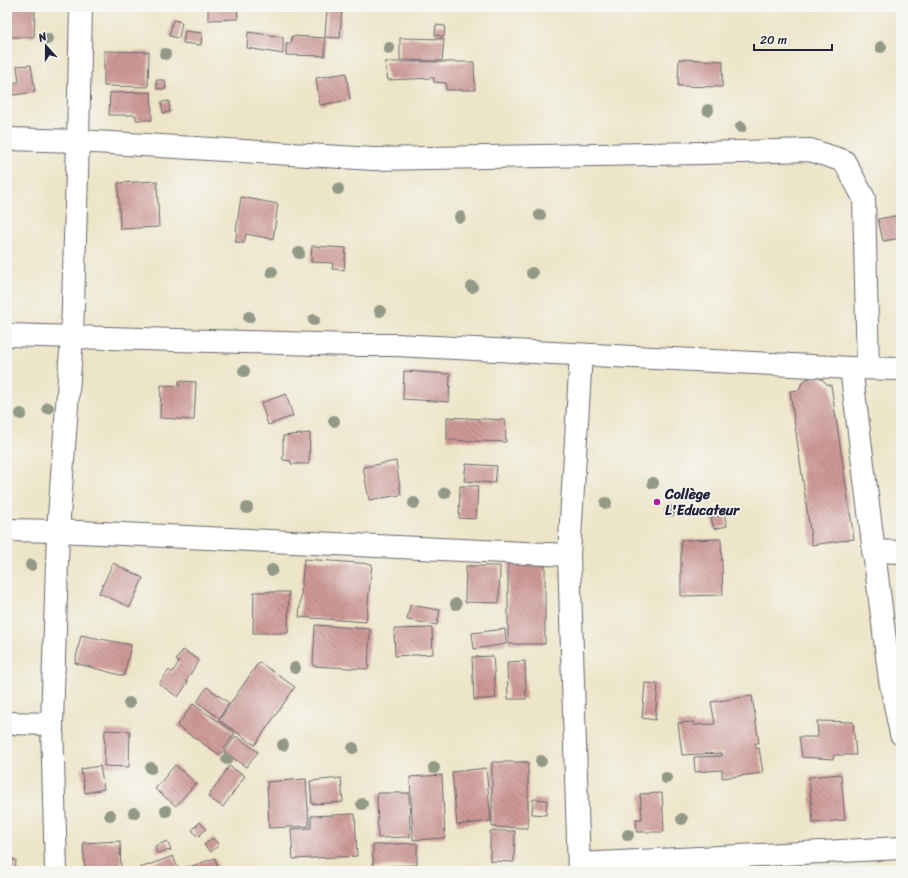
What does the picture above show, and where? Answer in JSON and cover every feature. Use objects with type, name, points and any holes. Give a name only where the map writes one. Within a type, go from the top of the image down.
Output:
[{"type":"street","points":[[56,871],[52,724],[58,531],[72,337],[78,141],[80,7]]},
{"type":"street","points":[[7,139],[78,141],[374,159],[810,150],[844,161],[864,198],[860,368],[873,551],[890,680],[901,734]]},
{"type":"street","points":[[7,335],[343,345],[396,345],[860,368],[901,368]]},
{"type":"street","points":[[580,355],[570,555],[579,867],[901,848]]},
{"type":"street","points":[[7,530],[58,531],[570,555]]},
{"type":"street","points":[[873,551],[901,552]]},
{"type":"street","points":[[7,722],[52,724]]},
{"type":"building","points":[[7,7],[35,7],[34,37],[7,37]]},
{"type":"building","points":[[208,7],[237,7],[238,19],[208,20]]},
{"type":"building","points":[[327,7],[342,7],[340,38],[325,37]]},
{"type":"building","points":[[173,20],[182,22],[179,38],[169,36]]},
{"type":"building","points":[[436,25],[445,26],[444,37],[435,35]]},
{"type":"building","points":[[185,31],[202,33],[201,45],[183,43]]},
{"type":"building","points":[[248,32],[283,37],[283,54],[247,48]]},
{"type":"building","points":[[292,36],[325,38],[325,56],[286,55],[286,44],[291,44]]},
{"type":"building","points":[[400,38],[444,39],[442,61],[400,60]]},
{"type":"building","points":[[104,51],[149,52],[148,87],[104,86]]},
{"type":"building","points":[[679,59],[723,61],[722,87],[678,86]]},
{"type":"building","points":[[385,62],[474,62],[475,90],[446,90],[446,83],[434,82],[434,78],[388,80]]},
{"type":"building","points":[[31,65],[35,92],[7,96],[7,83],[19,82],[17,66]]},
{"type":"building","points":[[346,73],[350,100],[320,105],[316,78]]},
{"type":"building","points":[[156,80],[165,80],[166,89],[157,89]]},
{"type":"building","points":[[151,92],[152,120],[136,120],[136,115],[109,115],[110,93]]},
{"type":"building","points":[[169,101],[170,112],[163,113],[161,102]]},
{"type":"building","points":[[157,181],[159,227],[120,229],[118,183]]},
{"type":"building","points":[[241,197],[278,204],[273,239],[246,234],[244,243],[235,242]]},
{"type":"building","points":[[901,215],[901,238],[883,241],[878,219]]},
{"type":"building","points":[[312,246],[346,248],[344,270],[332,269],[333,263],[311,262]]},
{"type":"building","points":[[404,371],[450,374],[449,402],[403,399]]},
{"type":"building","points":[[817,377],[828,385],[831,385],[854,539],[812,545],[790,391],[799,390],[804,381]]},
{"type":"building","points":[[179,381],[196,382],[194,420],[160,418],[161,385],[179,386]]},
{"type":"building","points":[[286,394],[293,416],[268,425],[261,403]]},
{"type":"building","points":[[447,417],[505,420],[506,442],[447,440]]},
{"type":"building","points":[[310,433],[309,464],[291,464],[291,461],[283,460],[283,436]]},
{"type":"building","points":[[396,461],[401,495],[369,500],[363,467]]},
{"type":"building","points":[[466,464],[497,466],[495,483],[464,481]]},
{"type":"building","points":[[460,486],[478,486],[476,519],[459,518]]},
{"type":"building","points":[[724,514],[727,526],[714,529],[711,517]]},
{"type":"building","points":[[721,539],[723,595],[681,596],[681,540]]},
{"type":"building","points":[[304,559],[372,564],[366,622],[299,617]]},
{"type":"building","points":[[545,561],[545,644],[508,644],[508,562]]},
{"type":"building","points":[[113,563],[143,578],[130,607],[99,593]]},
{"type":"building","points":[[466,566],[500,566],[499,603],[465,602]]},
{"type":"building","points":[[254,592],[289,592],[288,633],[253,633]]},
{"type":"building","points":[[410,605],[440,610],[437,625],[407,620]]},
{"type":"building","points":[[315,625],[370,629],[368,669],[313,666]]},
{"type":"building","points":[[432,628],[433,654],[395,656],[394,629]]},
{"type":"building","points":[[505,629],[506,644],[474,649],[472,633]]},
{"type":"building","points":[[81,635],[131,645],[124,676],[75,663]]},
{"type":"building","points":[[183,650],[199,660],[186,681],[188,682],[178,697],[159,684],[169,670],[172,673],[179,662],[176,660]]},
{"type":"building","points":[[493,656],[496,698],[474,700],[472,657]]},
{"type":"building","points":[[525,661],[526,699],[508,699],[507,662]]},
{"type":"building","points":[[259,662],[295,687],[255,745],[219,720]]},
{"type":"building","points":[[7,674],[11,691],[7,692]]},
{"type":"building","points":[[645,683],[658,684],[655,720],[642,718]]},
{"type":"building","points":[[207,687],[229,703],[219,718],[197,702]]},
{"type":"building","points":[[752,696],[759,743],[755,743],[756,748],[759,748],[763,773],[722,778],[722,770],[695,772],[694,757],[722,756],[722,753],[682,755],[678,723],[694,722],[694,725],[715,724],[711,702]]},
{"type":"building","points":[[193,704],[235,733],[220,755],[177,726]]},
{"type":"building","points":[[817,721],[853,722],[856,755],[834,755],[833,759],[802,757],[799,737],[818,737]]},
{"type":"building","points":[[105,730],[130,731],[129,767],[104,766]]},
{"type":"building","points":[[236,736],[258,752],[246,767],[224,752]]},
{"type":"building","points":[[492,762],[528,762],[528,828],[492,827]]},
{"type":"building","points":[[175,765],[196,783],[176,806],[155,789]]},
{"type":"building","points":[[100,766],[104,789],[85,793],[81,769]]},
{"type":"building","points":[[229,766],[245,776],[223,807],[208,797]]},
{"type":"building","points":[[486,768],[491,821],[457,825],[452,772]]},
{"type":"building","points":[[841,774],[845,820],[813,823],[809,777]]},
{"type":"building","points":[[442,775],[445,838],[413,840],[410,777]]},
{"type":"building","points":[[341,778],[343,802],[312,804],[310,781]]},
{"type":"building","points":[[306,779],[309,826],[269,828],[267,782]]},
{"type":"building","points":[[377,793],[409,793],[410,837],[378,838]]},
{"type":"building","points":[[662,793],[664,832],[637,832],[636,819],[642,819],[640,794]]},
{"type":"building","points":[[533,799],[547,800],[546,815],[532,814]]},
{"type":"building","points":[[355,814],[357,856],[293,859],[291,829],[311,828],[311,816]]},
{"type":"building","points":[[200,822],[206,829],[198,837],[192,830]]},
{"type":"building","points":[[490,831],[515,831],[514,862],[490,861]]},
{"type":"building","points":[[213,838],[219,845],[211,852],[204,845]]},
{"type":"building","points":[[120,841],[121,871],[85,871],[83,843]]},
{"type":"building","points":[[167,841],[171,850],[157,853],[155,846]]},
{"type":"building","points":[[417,843],[417,865],[373,867],[373,845]]},
{"type":"building","points":[[173,856],[179,871],[141,871],[140,868]]},
{"type":"building","points":[[215,858],[219,871],[185,871],[184,869]]},
{"type":"building","points":[[7,859],[16,860],[15,871],[7,871]]},
{"type":"place","name":"Collège L'Educateur","points":[[657,502]]}]
